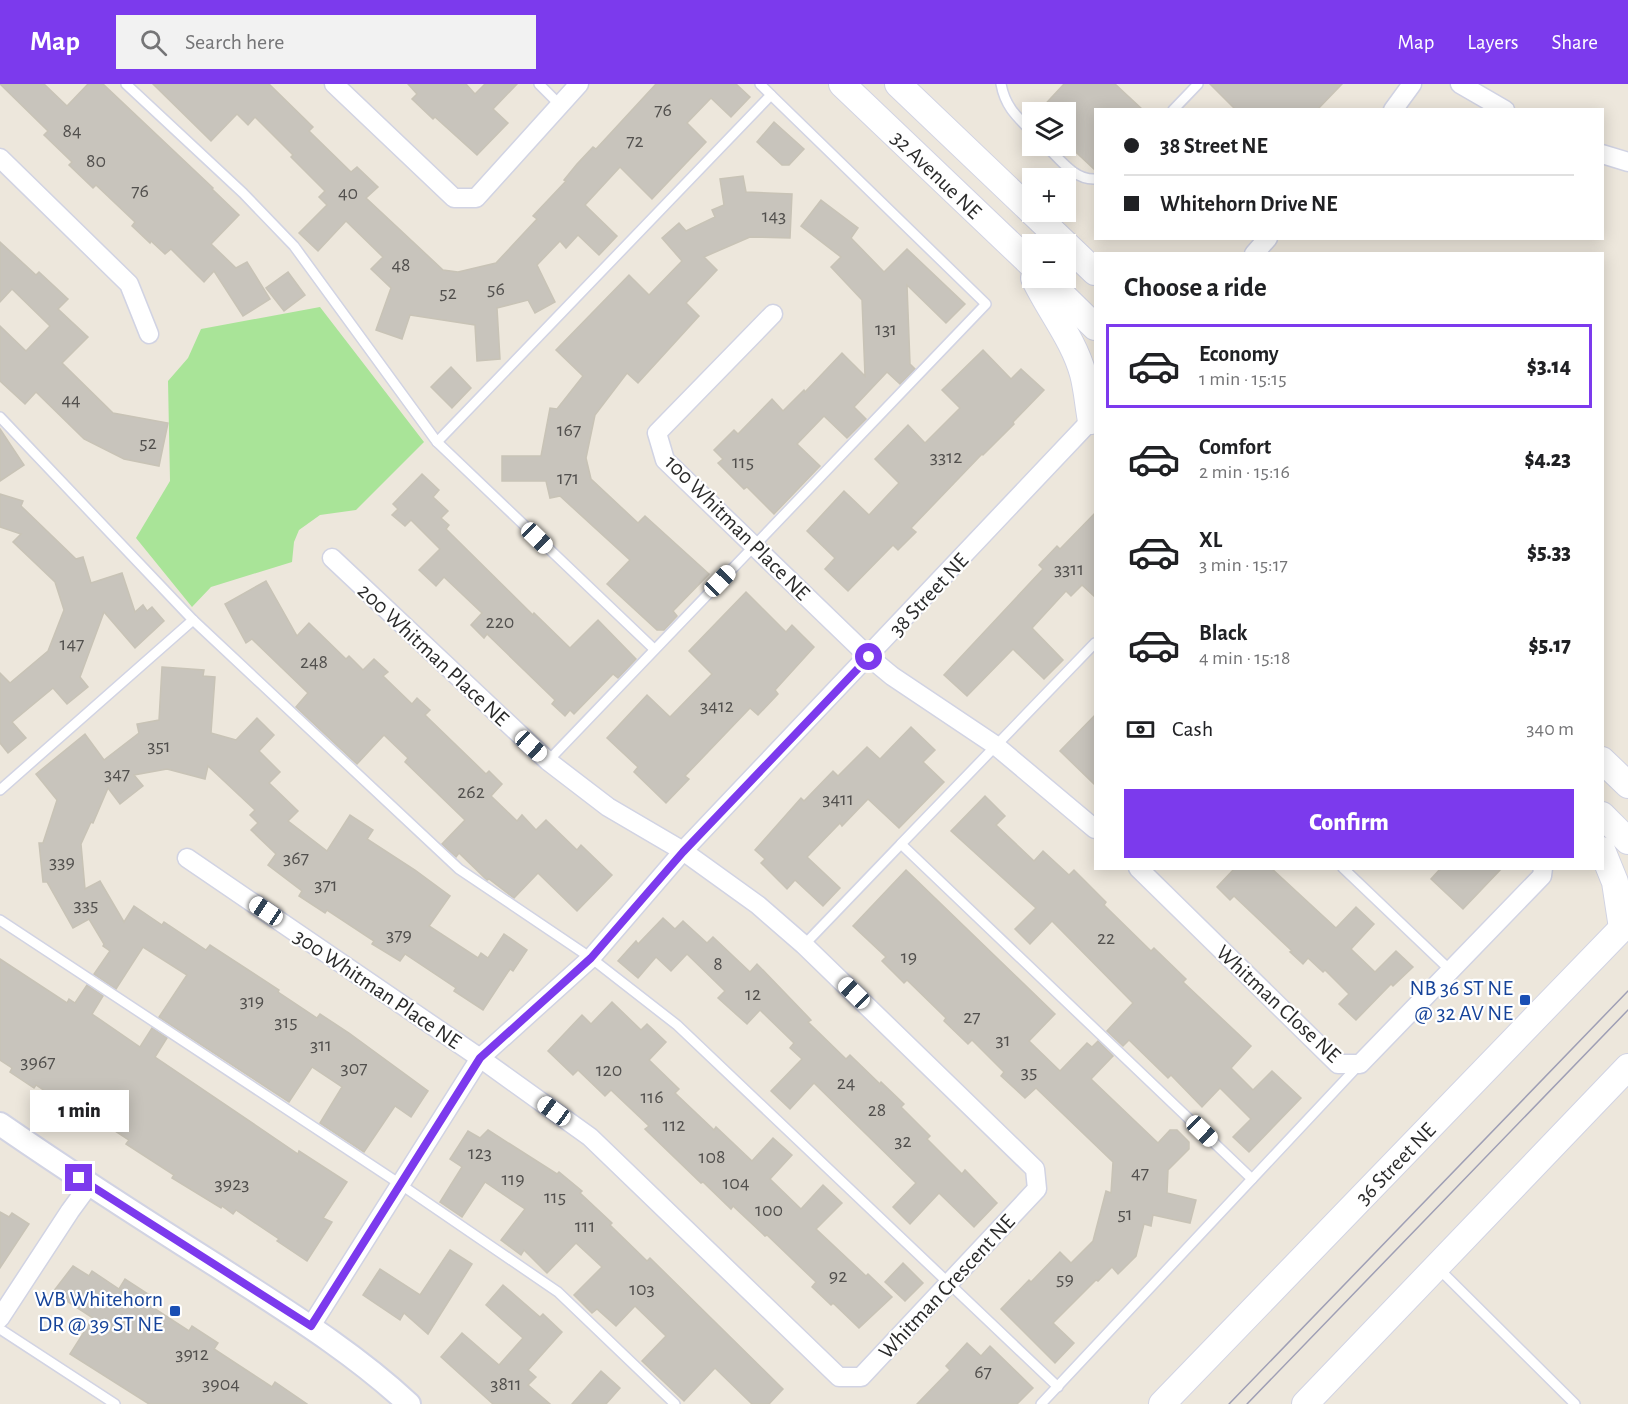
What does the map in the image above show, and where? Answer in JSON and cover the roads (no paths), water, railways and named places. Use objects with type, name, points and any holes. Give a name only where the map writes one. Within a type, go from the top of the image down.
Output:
[{"type":"main road","name":"32 Avenue NE","points":[[842,84],[1022,260]]},
{"type":"main road","name":"32 Avenue NE","points":[[898,84],[1094,271]]},
{"type":"main road","name":"32 Avenue NE","points":[[1039,288],[1073,349],[1083,374],[1093,418]]},
{"type":"main road","points":[[1055,288],[1094,326]]},
{"type":"main road","points":[[1604,762],[1628,785]]},
{"type":"main road","points":[[1604,817],[1628,841]]},
{"type":"main road","points":[[1604,854],[1615,882],[1625,925]]},
{"type":"main road","name":"36 Street NE","points":[[1162,1404],[1625,925]]},
{"type":"main road","points":[[1305,1404],[1628,1067]]},
{"type":"street","points":[[334,84],[454,198],[476,198],[579,84]]},
{"type":"street","points":[[1394,108],[1412,84]]},
{"type":"street","points":[[1460,84],[1502,108]]},
{"type":"street","points":[[1604,155],[1628,162]]},
{"type":"street","points":[[0,158],[129,284],[149,334]]},
{"type":"street","points":[[1256,252],[1266,240]]},
{"type":"street","name":"100 Whitman Place NE","points":[[773,314],[657,433],[665,460],[869,657]]},
{"type":"street","name":"38 Street NE","points":[[311,1326],[480,1058],[591,958],[683,852],[1093,418]]},
{"type":"street","name":"200 Whitman Place NE","points":[[332,558],[548,762],[608,807],[683,852]]},
{"type":"street","points":[[869,657],[892,676],[995,745],[1094,828]]},
{"type":"street","name":"Whitman Crescent NE","points":[[480,1058],[590,1137],[839,1377],[861,1377],[1037,1189],[1035,1169],[804,945],[758,905],[683,852]]},
{"type":"street","name":"300 Whitman Place NE","points":[[187,858],[480,1058]]},
{"type":"street","name":"Whitman Close NE","points":[[1140,870],[1338,1064],[1360,1064],[1542,876],[1543,870]]},
{"type":"street","points":[[0,1124],[89,1185],[311,1326],[380,1377],[409,1404]]},
{"type":"street","points":[[0,1318],[89,1185]]},
{"type":"lane","points":[[126,84],[243,193],[294,246],[437,442],[654,649]]},
{"type":"lane","points":[[538,84],[560,105]]},
{"type":"lane","points":[[548,762],[986,304],[760,84]]},
{"type":"lane","points":[[1001,84],[1004,100],[1022,122]]},
{"type":"lane","points":[[1175,108],[1198,84]]},
{"type":"lane","points":[[437,442],[771,95]]},
{"type":"lane","points":[[1056,156],[1075,174],[1087,180],[1094,179]]},
{"type":"lane","points":[[0,417],[194,620],[459,869],[591,958],[677,1025],[1058,1386]]},
{"type":"lane","points":[[0,790],[194,620]]},
{"type":"lane","points":[[804,945],[1094,644]]},
{"type":"lane","points":[[901,844],[1251,1179]]},
{"type":"lane","points":[[1345,870],[1450,971]]},
{"type":"lane","points":[[0,920],[400,1184],[558,1292],[675,1404]]},
{"type":"lane","points":[[1041,1404],[1360,1064]]},
{"type":"lane","points":[[1437,1267],[1575,1404]]},
{"type":"lane","points":[[0,1329],[115,1404]]},
{"type":"tram line","points":[[1229,1404],[1628,991]]},
{"type":"tram line","points":[[1247,1404],[1628,1010]]},
{"type":"place","name":"NB 36 ST NE @ 32 AV NE","points":[[1525,1000]]},
{"type":"place","name":"WB Whitehorn DR @ 39 ST NE","points":[[175,1311]]}]
